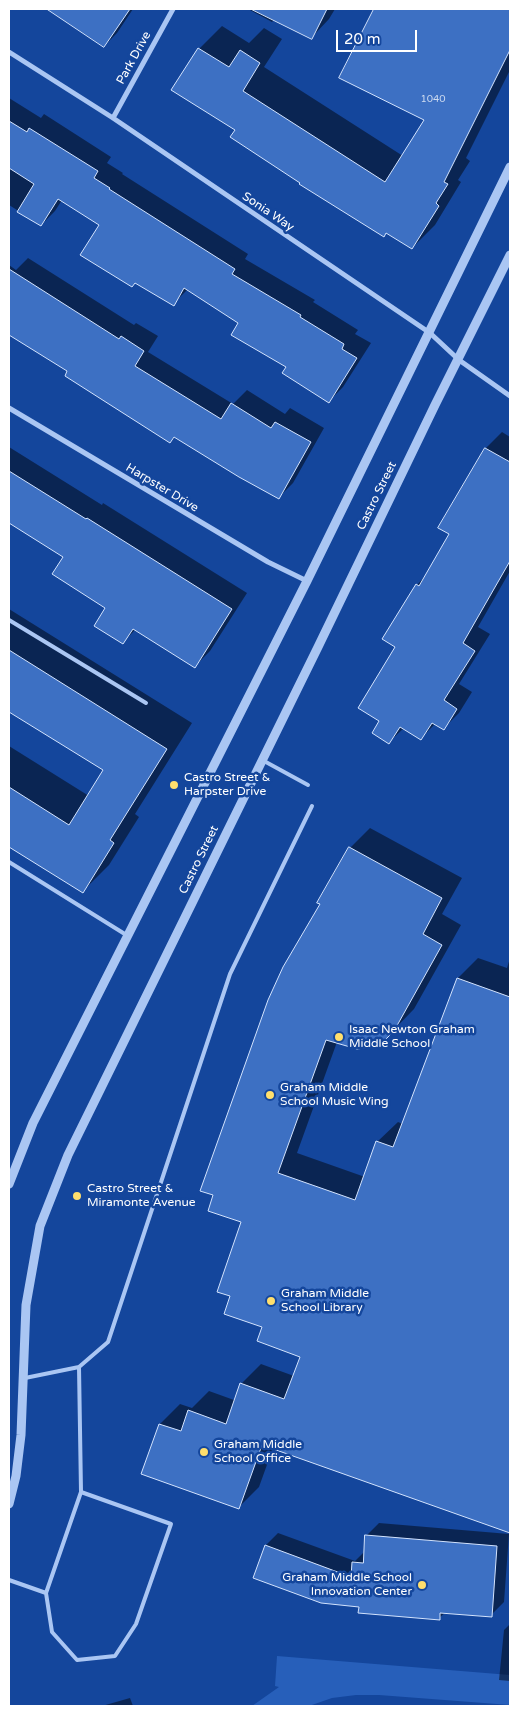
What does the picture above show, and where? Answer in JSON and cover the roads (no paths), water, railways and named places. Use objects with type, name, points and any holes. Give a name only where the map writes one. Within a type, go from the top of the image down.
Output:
[{"type":"street","name":"Park Drive","points":[[113,118],[174,9]]},
{"type":"street","name":"Sonia Way","points":[[9,52],[113,118],[430,333],[459,360],[510,396]]},
{"type":"street","name":"Castro Street","points":[[9,1184],[33,1123],[308,582],[412,365],[430,333],[510,168]]},
{"type":"street","name":"Castro Street","points":[[9,1504],[16,1476],[21,1435],[26,1305],[40,1226],[68,1155],[430,414],[459,360],[510,255]]},
{"type":"street","name":"Harpster Drive","points":[[9,408],[268,562],[308,582]]},
{"type":"lane","points":[[9,620],[146,703]]},
{"type":"lane","points":[[262,760],[308,784]]},
{"type":"lane","points":[[22,1378],[79,1366],[108,1342],[230,974],[312,806]]},
{"type":"lane","points":[[9,862],[128,936]]},
{"type":"lane","points":[[79,1366],[81,1492],[46,1593],[52,1632],[77,1660],[116,1656],[136,1624],[171,1524],[81,1492]]},
{"type":"lane","points":[[9,1580],[46,1593]]},
{"type":"place","name":"Castro Street & Harpster Drive","points":[[174,785]]},
{"type":"place","name":"Isaac Newton Graham Middle School","points":[[339,1037]]},
{"type":"place","name":"Graham Middle School Music Wing","points":[[270,1095]]},
{"type":"place","name":"Castro Street & Miramonte Avenue","points":[[77,1196]]},
{"type":"place","name":"Graham Middle School Library","points":[[271,1301]]},
{"type":"place","name":"Graham Middle School Office","points":[[204,1452]]},
{"type":"place","name":"Graham Middle School Innovation Center","points":[[422,1585]]}]
